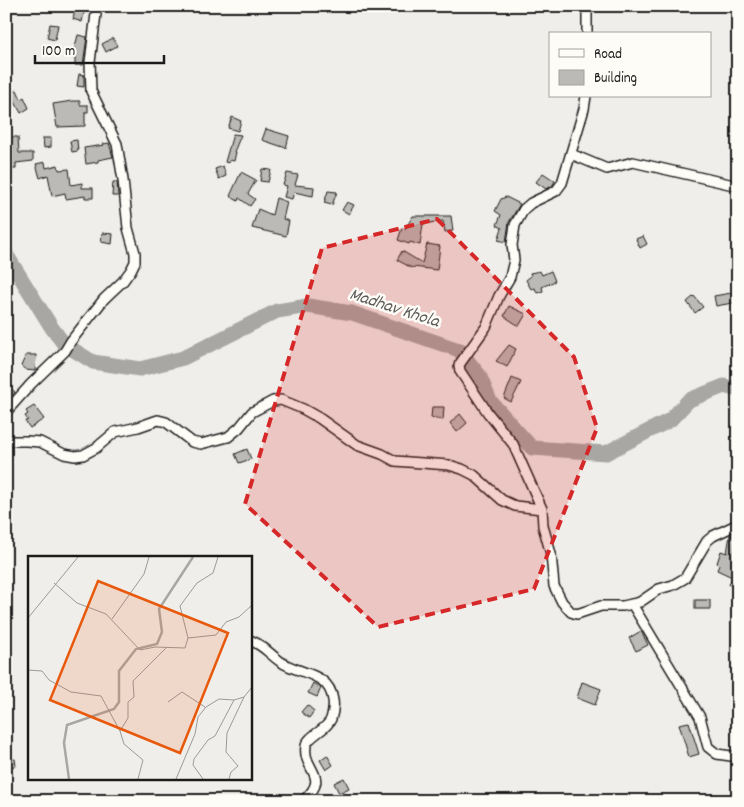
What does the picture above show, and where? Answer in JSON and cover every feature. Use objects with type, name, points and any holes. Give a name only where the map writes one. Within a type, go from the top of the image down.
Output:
[{"type":"street","points":[[6,412],[65,351],[104,299],[123,281],[135,262],[135,253],[128,228],[124,180],[117,144],[91,91],[90,62],[97,6]]},
{"type":"street","points":[[587,32],[588,6]]},
{"type":"street","points":[[586,98],[562,182],[556,190],[531,203],[524,209],[515,225],[512,245],[514,260],[510,277],[499,296],[486,328],[459,365],[460,371],[488,413],[513,444],[542,509],[543,526],[551,554],[554,586],[562,602],[571,612],[577,614],[601,606],[640,602],[659,589],[673,585],[685,578],[713,536],[738,524]]},
{"type":"street","points":[[571,154],[607,169],[633,162],[738,186]]},
{"type":"street","points":[[6,442],[26,440],[40,442],[64,454],[83,455],[96,448],[115,432],[158,420],[166,422],[192,442],[201,444],[228,437],[239,428],[252,412],[273,400],[282,400],[319,418],[357,446],[382,454],[395,461],[449,465],[462,469],[474,476],[502,500],[515,506],[542,509]]},
{"type":"street","points":[[632,604],[700,718],[708,747],[717,754],[738,756]]},
{"type":"street","points":[[251,640],[263,645],[288,666],[324,681],[332,690],[334,705],[331,719],[325,729],[308,740],[307,756],[316,780],[314,791],[303,801]]},
{"type":"highlighted area","points":[[437,219],[574,357],[597,428],[534,589],[378,627],[245,504],[322,248]]},
{"type":"building","points":[[76,6],[85,7],[82,22],[73,19]]},
{"type":"building","points":[[50,24],[58,25],[55,40],[47,38]]},
{"type":"building","points":[[78,35],[87,37],[83,65],[75,65],[75,47]]},
{"type":"building","points":[[113,38],[117,46],[106,52],[102,44]]},
{"type":"building","points":[[79,74],[84,75],[84,87],[77,86]]},
{"type":"building","points":[[17,90],[21,99],[24,97],[29,108],[21,113],[10,93]]},
{"type":"building","points":[[80,101],[80,105],[88,105],[88,112],[85,112],[85,126],[57,127],[53,104]]},
{"type":"building","points":[[232,117],[241,121],[238,131],[228,128]]},
{"type":"building","points":[[266,129],[289,136],[286,148],[262,140]]},
{"type":"building","points":[[233,134],[241,135],[234,152],[236,152],[234,161],[230,160],[228,163],[225,162]]},
{"type":"building","points":[[6,137],[18,137],[19,153],[33,153],[33,161],[16,163],[16,169],[8,169]]},
{"type":"building","points":[[43,138],[51,138],[51,147],[44,148]]},
{"type":"building","points":[[77,140],[78,151],[72,152],[70,141]]},
{"type":"building","points":[[109,143],[113,157],[86,164],[84,148]]},
{"type":"building","points":[[45,162],[46,168],[58,165],[59,170],[69,169],[71,185],[82,183],[82,188],[93,188],[93,198],[85,198],[85,196],[66,199],[65,193],[52,196],[48,175],[40,178],[36,164]]},
{"type":"building","points":[[223,166],[226,176],[219,179],[215,169]]},
{"type":"building","points":[[262,169],[271,170],[268,182],[260,181]]},
{"type":"building","points":[[241,172],[256,180],[248,194],[255,199],[250,206],[239,198],[238,201],[230,196]]},
{"type":"building","points":[[287,173],[298,175],[295,185],[314,187],[313,196],[294,192],[292,199],[284,197],[287,186],[283,185]]},
{"type":"building","points":[[543,173],[555,181],[552,186],[546,189],[536,182]]},
{"type":"building","points":[[113,182],[117,182],[118,196],[112,196]]},
{"type":"building","points":[[328,191],[337,192],[332,205],[324,203]]},
{"type":"building","points":[[506,197],[520,204],[509,222],[506,242],[498,240],[502,228],[497,225],[501,215],[495,211],[501,199]]},
{"type":"building","points":[[276,198],[287,202],[283,219],[289,221],[286,236],[252,228],[258,209],[272,215]]},
{"type":"building","points":[[347,202],[354,205],[349,214],[342,210]]},
{"type":"building","points":[[413,216],[451,216],[453,231],[445,232],[443,221],[423,224],[420,245],[398,240],[402,228],[405,229]]},
{"type":"building","points":[[102,233],[113,234],[112,244],[101,242]]},
{"type":"building","points":[[643,236],[647,244],[640,248],[636,239]]},
{"type":"building","points":[[427,244],[440,246],[437,270],[412,268],[397,260],[402,251],[422,263]]},
{"type":"building","points":[[540,271],[542,275],[551,271],[555,281],[542,287],[543,291],[537,293],[535,288],[531,289],[526,280],[531,276],[530,273]]},
{"type":"building","points":[[738,293],[738,302],[716,306],[714,296]]},
{"type":"building","points":[[694,296],[703,307],[695,313],[687,302]]},
{"type":"building","points":[[509,306],[526,314],[519,326],[504,316]]},
{"type":"building","points":[[509,345],[516,349],[507,367],[496,361]]},
{"type":"building","points":[[26,355],[36,355],[35,371],[26,370],[21,366]]},
{"type":"building","points":[[512,378],[521,382],[511,402],[504,398]]},
{"type":"building","points":[[6,383],[15,392],[6,402]]},
{"type":"building","points":[[34,406],[44,419],[30,428],[25,421],[28,420],[25,416],[28,414],[26,411]]},
{"type":"building","points":[[432,407],[444,407],[443,420],[431,418]]},
{"type":"building","points":[[460,414],[467,423],[457,432],[450,423]]},
{"type":"building","points":[[247,449],[251,459],[239,463],[235,454]]},
{"type":"building","points":[[730,535],[736,536],[733,560],[738,562],[738,591],[729,585],[732,577],[717,570],[721,551],[727,553]]},
{"type":"building","points":[[695,600],[710,600],[710,609],[695,609]]},
{"type":"building","points":[[641,631],[648,645],[636,651],[629,638]]},
{"type":"building","points":[[582,682],[601,689],[595,705],[577,698]]},
{"type":"building","points":[[313,683],[321,688],[317,697],[308,693]]},
{"type":"building","points":[[307,705],[314,711],[309,718],[301,712]]},
{"type":"building","points":[[689,722],[699,754],[689,757],[679,724]]},
{"type":"building","points":[[327,755],[333,765],[326,770],[320,760]]},
{"type":"building","points":[[15,759],[16,766],[6,767],[6,760]]},
{"type":"building","points":[[344,778],[349,788],[339,793],[334,783]]},
{"type":"waterway","name":"Madhav Khola","points":[[6,254],[64,344],[93,362],[140,369],[183,358],[277,311],[308,306],[352,313],[459,350],[479,375],[490,401],[532,448],[606,453],[670,420],[689,400],[724,386],[738,390]]}]
